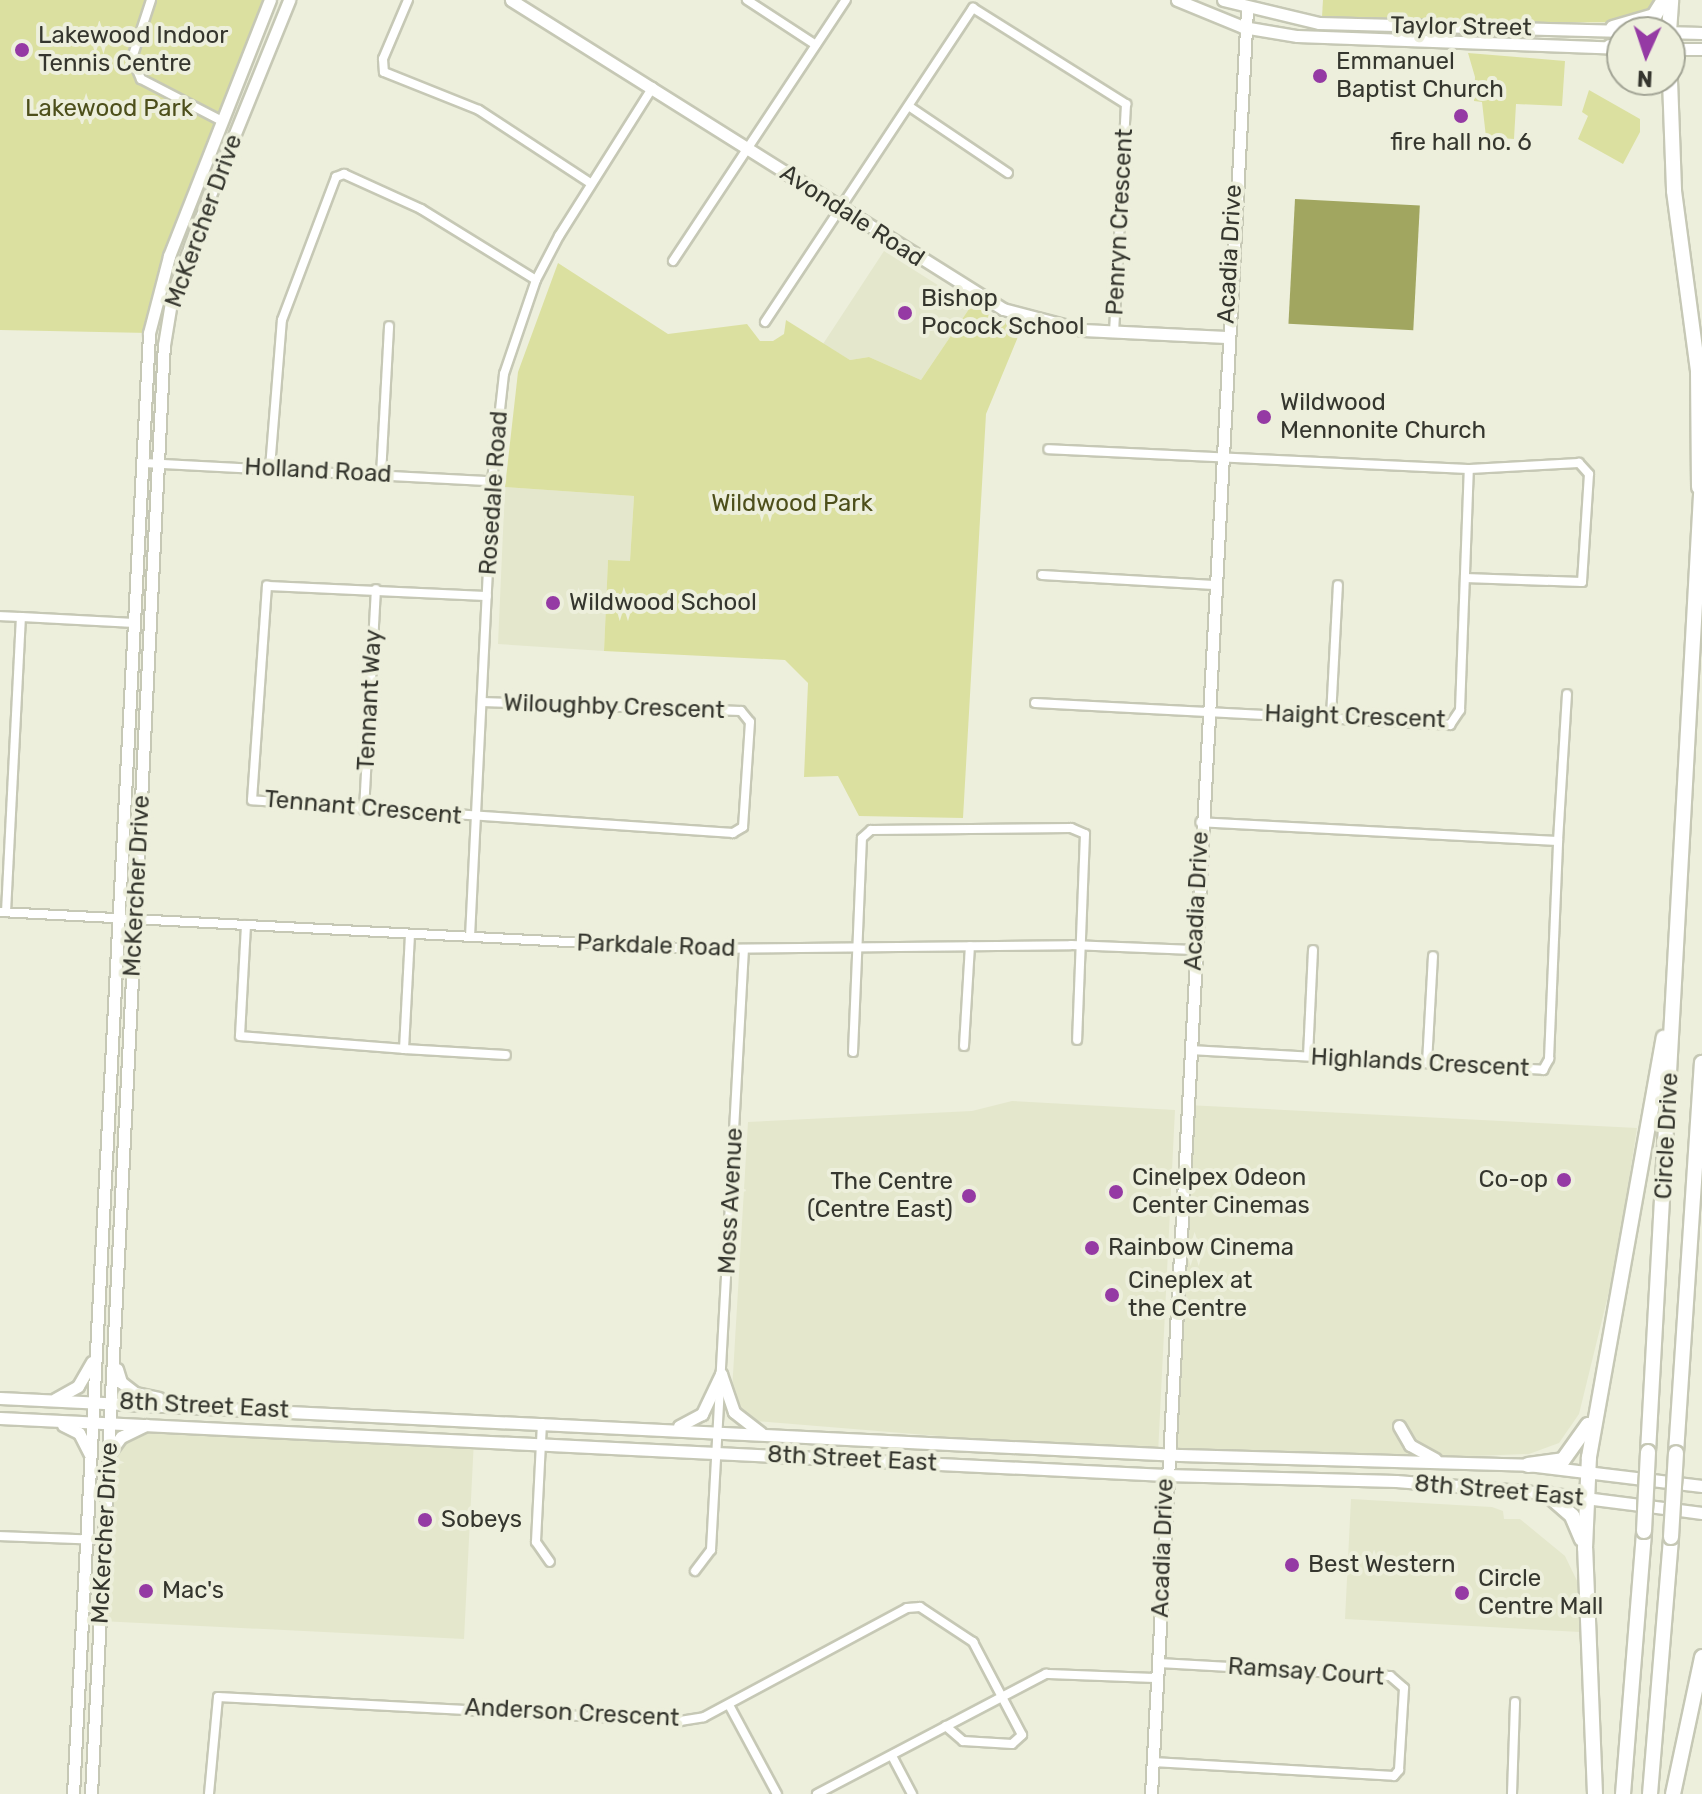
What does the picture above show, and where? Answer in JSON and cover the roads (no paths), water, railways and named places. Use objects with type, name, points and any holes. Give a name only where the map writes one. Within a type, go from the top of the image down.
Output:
[{"type":"highway","points":[[1669,96],[1674,191],[1698,372],[1697,575]]},
{"type":"highway","name":"Circle Drive","points":[[1623,1794],[1644,1531],[1702,477]]},
{"type":"highway","points":[[1595,1794],[1585,1548],[1585,1498],[1593,1414],[1655,1105],[1679,926]]},
{"type":"highway","name":"Circle Drive","points":[[1650,1794],[1671,1537],[1702,1063]]},
{"type":"highway","points":[[1528,1465],[1571,1454],[1593,1414]]},
{"type":"highway","points":[[1546,1493],[1572,1516],[1585,1548]]},
{"type":"highway","points":[[1673,1794],[1702,1657]]},
{"type":"main road","name":"McKercher Drive","points":[[73,1794],[143,463],[155,303],[270,0]]},
{"type":"main road","name":"McKercher Drive","points":[[91,1794],[159,463],[172,296],[289,0]]},
{"type":"main road","name":"Avondale Road","points":[[511,0],[654,87],[840,209],[1013,314],[1055,326],[1226,337]]},
{"type":"main road","name":"Taylor Street","points":[[1177,0],[1243,27],[1379,42],[1606,49]]},
{"type":"main road","name":"Taylor Street","points":[[1223,0],[1247,9],[1319,23],[1606,28]]},
{"type":"main road","name":"Acadia Drive","points":[[1151,1794],[1226,337],[1243,27],[1247,9]]},
{"type":"main road","points":[[52,1401],[80,1383],[96,1346]]},
{"type":"main road","points":[[114,1360],[121,1382],[135,1393],[190,1405]]},
{"type":"main road","points":[[670,1429],[702,1414],[721,1374]]},
{"type":"main road","points":[[721,1374],[734,1412],[761,1434]]},
{"type":"main road","name":"8th Street East","points":[[0,1398],[93,1400],[1167,1454],[1439,1460],[1528,1465],[1702,1486]]},
{"type":"main road","name":"8th Street East","points":[[0,1418],[92,1423],[152,1422],[1166,1475],[1396,1481],[1546,1493],[1702,1513]]},
{"type":"main road","points":[[51,1421],[75,1430],[91,1457]]},
{"type":"main road","points":[[110,1453],[121,1437],[152,1422]]},
{"type":"main road","points":[[1399,1426],[1410,1445],[1439,1460]]},
{"type":"street","points":[[151,0],[132,58],[141,79],[222,121]]},
{"type":"street","points":[[408,0],[383,59],[384,72],[479,110],[590,183]]},
{"type":"street","points":[[747,0],[816,45]]},
{"type":"street","points":[[673,261],[846,0]]},
{"type":"street","name":"Penryn Crescent","points":[[765,322],[973,8],[1126,104],[1114,331]]},
{"type":"street","name":"Rosedale Road","points":[[470,937],[492,481],[504,374],[536,280],[590,183],[654,87]]},
{"type":"street","points":[[910,107],[1008,173]]},
{"type":"street","points":[[270,468],[282,320],[336,177],[344,174],[421,209],[536,280]]},
{"type":"street","points":[[381,475],[389,326]]},
{"type":"street","points":[[1048,449],[1469,469],[1579,463],[1589,474],[1582,582],[1465,578]]},
{"type":"street","name":"Holland Road","points":[[143,463],[492,481]]},
{"type":"street","name":"Haight Crescent","points":[[1035,703],[1455,723],[1460,710],[1469,469]]},
{"type":"street","points":[[1042,575],[1214,585]]},
{"type":"street","points":[[1331,717],[1338,585]]},
{"type":"street","name":"Tennant Crescent","points":[[476,817],[259,804],[252,800],[267,586],[487,596]]},
{"type":"street","name":"Tennant Way","points":[[364,810],[376,589]]},
{"type":"street","points":[[0,616],[135,623]]},
{"type":"street","points":[[3,912],[21,617]]},
{"type":"street","points":[[1201,822],[1558,841],[1567,694]]},
{"type":"street","name":"Wiloughby Crescent","points":[[476,817],[733,833],[743,827],[745,816],[750,722],[741,711],[482,702]]},
{"type":"street","points":[[853,1052],[860,947],[862,838],[871,830],[1080,829],[1086,839],[1077,1040]]},
{"type":"street","name":"Highlands Crescent","points":[[1190,1050],[1543,1070],[1549,1059],[1558,841]]},
{"type":"street","name":"Parkdale Road","points":[[3,912],[744,949],[1081,945],[1194,950]]},
{"type":"street","points":[[246,925],[240,1036],[506,1055]]},
{"type":"street","points":[[404,1049],[410,934]]},
{"type":"street","points":[[964,1046],[970,946]]},
{"type":"street","name":"Moss Avenue","points":[[695,1571],[711,1550],[744,949]]},
{"type":"street","points":[[1308,1056],[1313,950]]},
{"type":"street","points":[[1427,1063],[1433,956]]},
{"type":"street","points":[[542,1423],[536,1542],[550,1562]]},
{"type":"street","points":[[0,1536],[104,1540]]},
{"type":"street","name":"Anderson Crescent","points":[[209,1794],[218,1697],[680,1721],[729,1705],[907,1608],[920,1607],[965,1633],[1002,1696]]},
{"type":"street","name":"Ramsay Court","points":[[1153,1762],[1394,1776],[1399,1770],[1404,1688],[1390,1676],[1158,1663]]},
{"type":"street","points":[[817,1794],[1046,1674],[1157,1678]]},
{"type":"street","points":[[946,1726],[963,1741],[1016,1743],[1020,1728],[1002,1696]]},
{"type":"street","points":[[1512,1794],[1515,1702]]},
{"type":"street","points":[[729,1705],[777,1794]]},
{"type":"street","points":[[892,1756],[912,1794]]},
{"type":"place","name":"Lakewood Indoor Tennis Centre","points":[[22,50]]},
{"type":"place","name":"Emmanuel Baptist Church","points":[[1320,76]]},
{"type":"place","name":"fire hall no. 6","points":[[1461,116]]},
{"type":"place","name":"Bishop Pocock School","points":[[905,313]]},
{"type":"place","name":"Wildwood Mennonite Church","points":[[1264,417]]},
{"type":"place","name":"Wildwood School","points":[[553,603]]},
{"type":"place","name":"Co-op","points":[[1564,1180]]},
{"type":"place","name":"Cinelpex Odeon Center Cinemas","points":[[1116,1192]]},
{"type":"place","name":"The Centre (Centre East)","points":[[969,1196]]},
{"type":"place","name":"Rainbow Cinema","points":[[1092,1248]]},
{"type":"place","name":"Cineplex at the Centre","points":[[1112,1295]]},
{"type":"place","name":"Sobeys","points":[[425,1520]]},
{"type":"place","name":"Best Western","points":[[1292,1565]]},
{"type":"place","name":"Mac's","points":[[146,1591]]},
{"type":"place","name":"Circle Centre Mall","points":[[1462,1593]]},
{"type":"park label","name":"Lakewood Park","points":[[109,109]]},
{"type":"park label","name":"Wildwood Park","points":[[792,504]]}]
